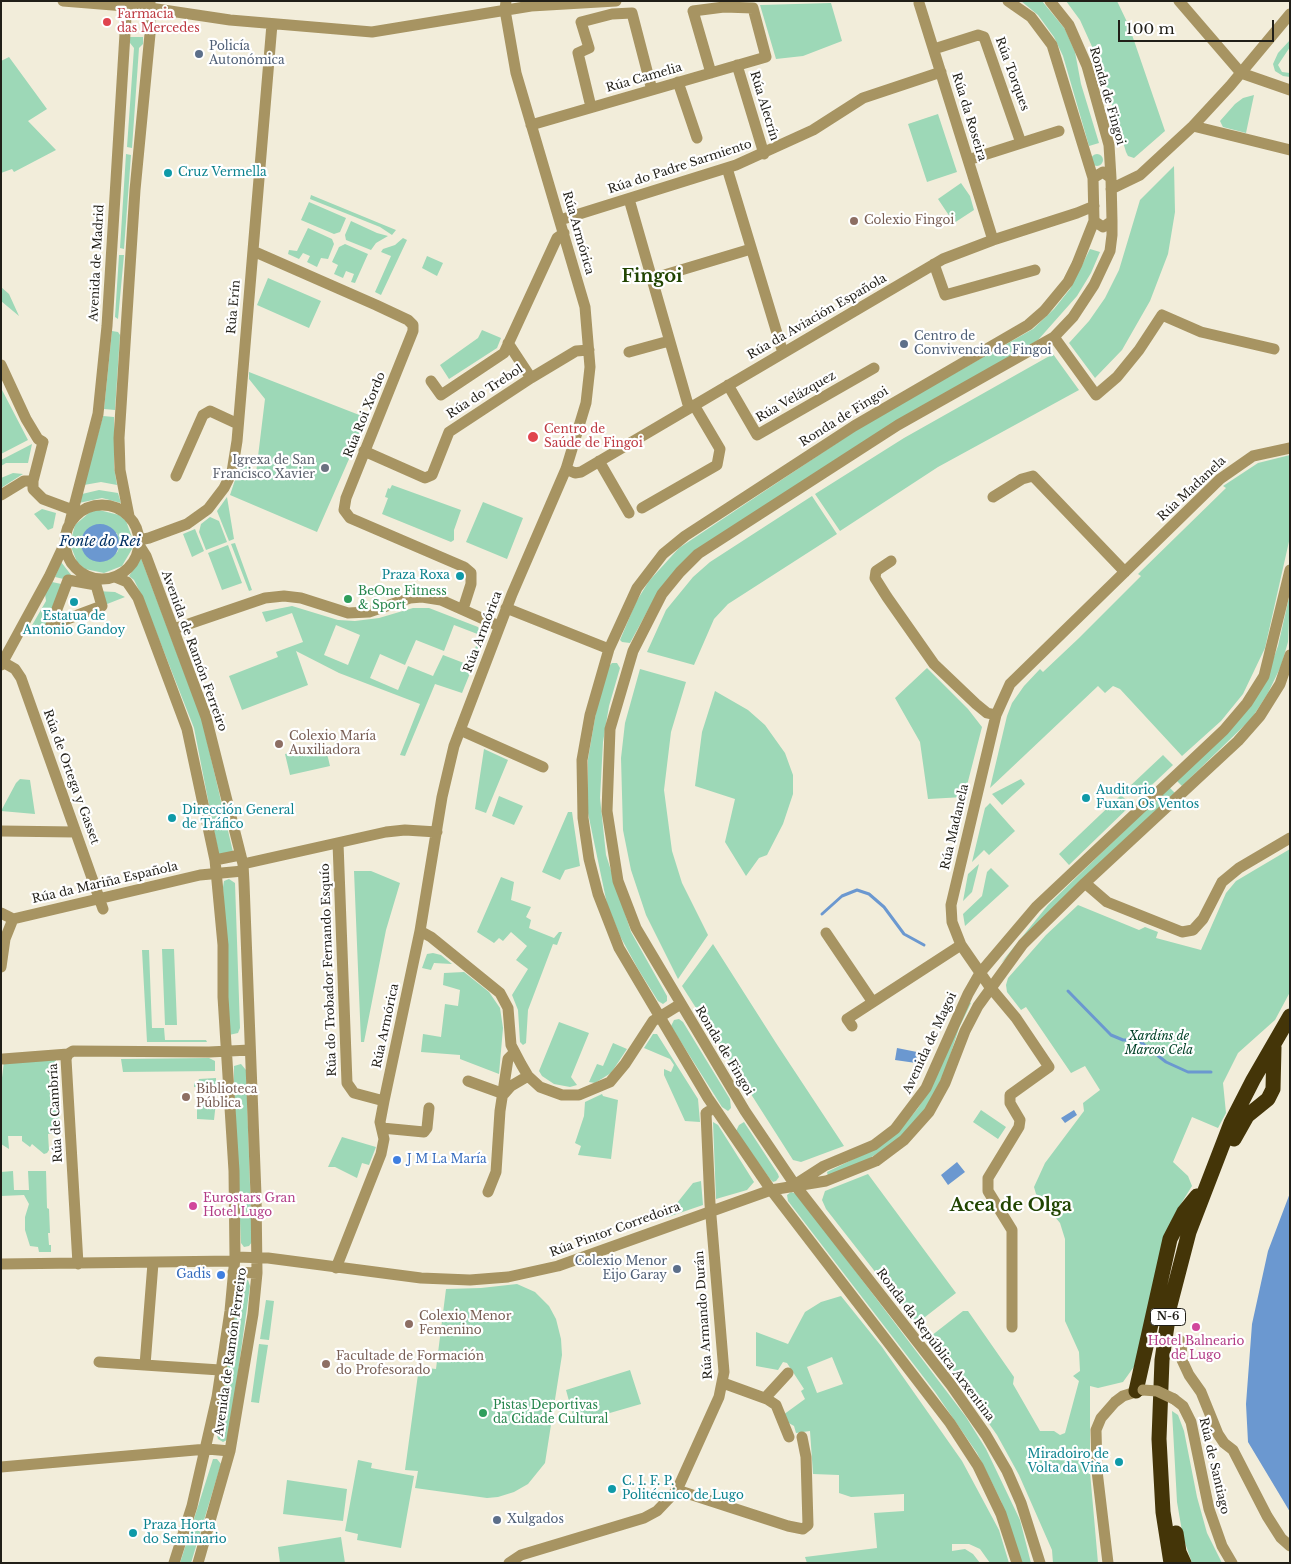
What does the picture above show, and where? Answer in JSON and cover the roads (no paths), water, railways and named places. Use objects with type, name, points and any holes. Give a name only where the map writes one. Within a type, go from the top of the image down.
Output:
[{"type":"highway","name":"N-6","points":[[1170,1563],[1163,1512],[1159,1439],[1162,1360],[1170,1305],[1183,1248],[1231,1123],[1290,1016]]},
{"type":"highway","points":[[1218,1157],[1232,1143],[1246,1116],[1268,1099],[1273,1089],[1275,1042]]},
{"type":"highway","points":[[1140,1391],[1170,1239],[1184,1212],[1205,1188]]},
{"type":"highway","points":[[1159,1439],[1179,1552],[1184,1563]]},
{"type":"street","points":[[64,1],[150,4],[272,24],[372,32],[505,6],[616,1]]},
{"type":"street","name":"Ronda de Fingoi","points":[[771,1190],[725,1123],[659,1017],[611,930],[589,859],[583,818],[582,760],[590,715],[609,650],[637,588],[663,554],[685,536],[854,426],[1028,325],[1044,311],[1068,282],[1094,221],[1093,178],[1052,45],[1032,16],[1008,1]]},
{"type":"street","name":"Ronda de Fingoi","points":[[796,1185],[745,1111],[680,1005],[636,928],[618,881],[607,811],[610,729],[633,651],[662,594],[698,554],[898,425],[1032,352],[1054,337],[1073,317],[1094,285],[1110,251],[1112,220],[1108,145],[1087,66],[1069,25],[1050,1]]},
{"type":"street","points":[[1178,1],[1241,73],[1290,90]]},
{"type":"street","name":"Rúa da Roseira","points":[[919,3],[993,240]]},
{"type":"street","name":"Avenida de Madrid","points":[[64,545],[75,511],[98,414],[107,326],[127,4]]},
{"type":"street","points":[[64,545],[67,556],[73,566],[82,574],[98,579],[115,577],[132,564],[139,542],[136,527],[129,516],[120,470],[119,438],[150,4]]},
{"type":"street","name":"Rúa Armórica","points":[[336,1268],[381,1154],[384,1139],[380,1122],[420,932],[452,755],[506,608],[566,469],[586,403],[590,367],[585,307],[516,73],[505,6]]},
{"type":"street","name":"Rúa Camelia","points":[[531,125],[766,57],[752,8],[724,7],[693,11],[710,73]]},
{"type":"street","points":[[591,107],[578,53],[589,48],[581,22],[612,14],[632,13],[652,90]]},
{"type":"street","points":[[1093,178],[1103,172],[1111,183],[1140,175],[1193,126],[1241,73],[1290,14]]},
{"type":"street","name":"Rúa Erín","points":[[139,542],[187,524],[208,509],[224,488],[232,472],[238,424],[272,24]]},
{"type":"street","name":"Rúa Torques","points":[[934,49],[978,35],[984,37],[1021,143]]},
{"type":"street","name":"Rúa Alecrín","points":[[737,65],[764,154]]},
{"type":"street","name":"Rúa do Padre Sarmiento","points":[[560,220],[727,168],[764,154],[813,130],[863,98],[941,72]]},
{"type":"street","points":[[678,82],[697,138]]},
{"type":"street","points":[[1193,126],[1290,150]]},
{"type":"street","points":[[968,160],[1059,131]]},
{"type":"street","points":[[727,168],[783,353]]},
{"type":"street","points":[[629,199],[669,341],[692,407],[720,449],[717,465],[642,508]]},
{"type":"street","name":"Rúa da Aviación Española","points":[[566,469],[575,473],[581,472],[934,264],[993,240],[1094,206]]},
{"type":"street","points":[[1094,221],[1103,226],[1112,220]]},
{"type":"street","points":[[430,381],[441,395],[504,352],[557,238],[564,233]]},
{"type":"street","points":[[651,280],[751,248]]},
{"type":"street","name":"Rúa Roi Xordo","points":[[253,251],[376,305],[408,320],[413,325],[413,331],[343,506],[346,515],[350,518],[464,567],[471,573],[471,584],[463,609]]},
{"type":"street","points":[[934,264],[945,295],[1035,270]]},
{"type":"street","points":[[1054,337],[1096,395],[1117,376],[1139,350],[1162,315],[1200,332],[1274,349]]},
{"type":"street","points":[[107,326],[126,328]]},
{"type":"street","points":[[629,352],[669,341]]},
{"type":"street","points":[[508,343],[531,378]]},
{"type":"street","name":"Rúa do Trebol","points":[[364,451],[425,478],[432,475],[449,432],[576,351],[589,350]]},
{"type":"street","points":[[1,365],[26,419],[38,439],[43,442],[33,490],[38,495],[75,511],[97,504],[109,505],[129,516]]},
{"type":"street","name":"Rúa Velázquez","points":[[728,385],[757,435],[874,368]]},
{"type":"street","points":[[176,476],[203,415],[210,411],[238,424]]},
{"type":"street","name":"Rúa Madanela","points":[[980,972],[961,944],[952,922],[951,905],[996,715],[1010,684],[1231,469],[1253,456],[1290,448]]},
{"type":"street","points":[[599,461],[629,513]]},
{"type":"street","points":[[1,495],[35,476]]},
{"type":"street","points":[[993,497],[1022,479],[1034,476],[1125,572]]},
{"type":"street","name":"Avenida de Ramón Ferreiro","points":[[139,542],[174,629],[206,717],[242,864],[258,1258],[253,1314],[230,1451],[198,1563]]},
{"type":"street","points":[[2,663],[49,577],[64,545]]},
{"type":"street","points":[[891,561],[876,571],[875,578],[887,597],[934,664],[976,704],[987,712],[996,715]]},
{"type":"street","name":"Avenida de Magoi","points":[[796,1185],[817,1169],[874,1145],[895,1129],[926,1088],[968,994],[980,972],[1036,907],[1224,730],[1247,702],[1264,676],[1290,570]]},
{"type":"street","name":"Avenida de Ramón Ferreiro","points":[[115,577],[132,586],[138,598],[186,726],[215,860],[223,945],[226,1051],[234,1171],[234,1263],[230,1311],[206,1449],[174,1563]]},
{"type":"street","points":[[68,580],[96,586],[102,606],[51,625],[68,580]]},
{"type":"street","points":[[174,629],[265,598],[284,596],[301,598],[348,613],[369,612],[410,598],[422,597],[441,600],[499,626]]},
{"type":"street","points":[[506,608],[609,650],[629,663]]},
{"type":"street","points":[[609,650],[633,651]]},
{"type":"street","points":[[1017,1563],[1001,1514],[978,1466],[950,1423],[771,1190],[826,1180],[863,1167],[876,1161],[904,1140],[929,1112],[945,1084],[965,1031],[990,987],[1023,944],[1085,883],[1238,741],[1260,716],[1280,684],[1290,655]]},
{"type":"street","name":"Rúa de Ortega y Gasset","points":[[2,663],[15,669],[21,678],[103,909]]},
{"type":"street","points":[[460,730],[543,767]]},
{"type":"street","points":[[215,860],[242,864],[405,830],[437,832]]},
{"type":"street","points":[[1,831],[76,832]]},
{"type":"street","points":[[1085,883],[1107,902],[1182,932],[1194,930],[1203,919],[1222,882],[1239,868],[1290,838]]},
{"type":"street","name":"Rúa do Trobador Fernando Esquío","points":[[338,844],[347,1083],[354,1092],[384,1101]]},
{"type":"street","points":[[217,872],[230,874],[242,864]]},
{"type":"street","name":"Rúa da Mariña Española","points":[[13,919],[100,897],[217,872]]},
{"type":"street","points":[[1,913],[13,919],[5,939],[1,967]]},
{"type":"street","points":[[420,932],[430,937],[500,993],[508,1008],[511,1045],[514,1053],[528,1076],[540,1087],[562,1095],[579,1095],[593,1091],[610,1082],[625,1064],[649,1026],[659,1017]]},
{"type":"street","points":[[826,933],[872,1001]]},
{"type":"street","points":[[852,1026],[847,1018],[961,944]]},
{"type":"street","points":[[980,972],[1016,1018],[1049,1067],[1010,1096],[1010,1103],[1020,1120],[1019,1127],[988,1178],[988,1191],[1012,1230],[1012,1326]]},
{"type":"street","name":"Ronda de Fingoi","points":[[659,1017],[680,1005]]},
{"type":"street","name":"Rúa de Cambría","points":[[78,1264],[66,1059],[68,1054],[73,1051],[250,1050]]},
{"type":"street","points":[[488,1192],[496,1172],[508,1060],[514,1053]]},
{"type":"street","points":[[3,1059],[68,1054]]},
{"type":"street","points":[[504,1094],[511,1086],[528,1076]]},
{"type":"street","points":[[468,1081],[504,1094]]},
{"type":"street","points":[[382,1128],[424,1132],[428,1128],[429,1108]]},
{"type":"street","name":"Rúa Armando Durán","points":[[509,1563],[521,1555],[644,1518],[657,1511],[677,1490],[719,1397],[723,1383],[710,1212],[706,1113],[708,1111]]},
{"type":"street","name":"Ronda de Fingoi","points":[[725,1123],[745,1111]]},
{"type":"street","name":"Ronda da República Arxentina","points":[[796,1185],[951,1385],[986,1435],[1007,1472],[1021,1503],[1040,1563]]},
{"type":"street","name":"Rúa Pintor Corredoira","points":[[234,1263],[258,1258],[420,1278],[470,1280],[508,1277],[558,1266],[771,1190]]},
{"type":"street","points":[[145,1365],[153,1263]]},
{"type":"street","points":[[1,1264],[234,1263],[257,1273]]},
{"type":"street","points":[[1181,1341],[1182,1360],[1201,1392],[1218,1434],[1224,1443],[1233,1450],[1267,1516],[1281,1538],[1290,1546]]},
{"type":"street","points":[[100,1362],[220,1370]]},
{"type":"street","points":[[765,1398],[788,1373]]},
{"type":"street","points":[[723,1383],[765,1398],[776,1405],[789,1437]]},
{"type":"street","points":[[1108,1563],[1096,1471],[1096,1430],[1098,1422],[1110,1406],[1123,1396],[1140,1391]]},
{"type":"street","name":"Rúa de Santiago","points":[[1140,1391],[1157,1391],[1174,1399],[1182,1406],[1191,1422],[1209,1510],[1222,1546],[1232,1563]]},
{"type":"street","points":[[677,1490],[788,1526],[803,1528],[808,1525],[806,1457],[802,1437]]},
{"type":"street","points":[[1,1467],[206,1449],[230,1451]]},
{"type":"water","name":"Fonte do Rei","points":[[100,524],[113,530],[119,543],[113,556],[100,562],[87,556],[81,543],[87,530]]},
{"type":"water","points":[[897,1048],[917,1052],[916,1063],[895,1060]]},
{"type":"water","points":[[1074,1110],[1077,1115],[1065,1123],[1061,1118]]},
{"type":"water","points":[[957,1162],[965,1172],[948,1185],[941,1175]]},
{"type":"water","points":[[1290,1193],[1290,1512],[1248,1442],[1246,1404],[1252,1324],[1268,1251]]},
{"type":"waterway","points":[[822,914],[842,896],[857,890],[869,894],[884,907],[904,934],[924,945]]},
{"type":"waterway","points":[[1068,991],[1111,1035],[1123,1040],[1138,1040],[1166,1062],[1188,1072],[1211,1072]]},
{"type":"place","name":"Farmacia das Mercedes","points":[[107,22]]},
{"type":"place","name":"Policía Autonómica","points":[[199,54]]},
{"type":"place","name":"Cruz Vermella","points":[[168,173]]},
{"type":"place","name":"Colexio Fingoi","points":[[854,221]]},
{"type":"place","name":"Centro de Convivencia de Fingoi","points":[[904,344]]},
{"type":"place","name":"Centro de Saúde de Fingoi","points":[[533,437]]},
{"type":"place","name":"Igrexa de San Francisco Xavier","points":[[325,468]]},
{"type":"place","name":"Praza Roxa","points":[[460,576]]},
{"type":"place","name":"BeOne Fitness & Sport","points":[[348,599]]},
{"type":"place","name":"Estatua de Antonio Gandoy","points":[[74,602]]},
{"type":"place","name":"Colexio María Auxiliadora","points":[[279,744]]},
{"type":"place","name":"Auditorio Fuxan Os Ventos","points":[[1086,798]]},
{"type":"place","name":"Dirección General de Tráfico","points":[[172,818]]},
{"type":"place","name":"Biblioteca Pública","points":[[186,1097]]},
{"type":"place","name":"J M La María","points":[[397,1160]]},
{"type":"place","name":"Eurostars Gran Hotel Lugo","points":[[193,1206]]},
{"type":"place","name":"Colexio Menor Eijo Garay","points":[[677,1269]]},
{"type":"place","name":"Gadis","points":[[221,1275]]},
{"type":"place","name":"Colexio Menor Femenino","points":[[409,1324]]},
{"type":"place","name":"Hotel Balneario de Lugo","points":[[1196,1327]]},
{"type":"place","name":"Facultade de Formación do Profesorado","points":[[326,1364]]},
{"type":"place","name":"Pistas Deportivas da Cidade Cultural","points":[[483,1413]]},
{"type":"place","name":"Miradoiro de Volta da Viña","points":[[1119,1462]]},
{"type":"place","name":"C. I. F. P. Politécnico de Lugo","points":[[612,1489]]},
{"type":"place","name":"Xulgados","points":[[497,1520]]},
{"type":"place","name":"Praza Horta do Seminario","points":[[133,1533]]},
{"type":"district","name":"Fingoi","points":[[652,277]]},
{"type":"district","name":"Acea de Olga","points":[[1011,1206]]},
{"type":"park label","name":"Xardíns de Marcos Cela","points":[[1159,1044]]}]
